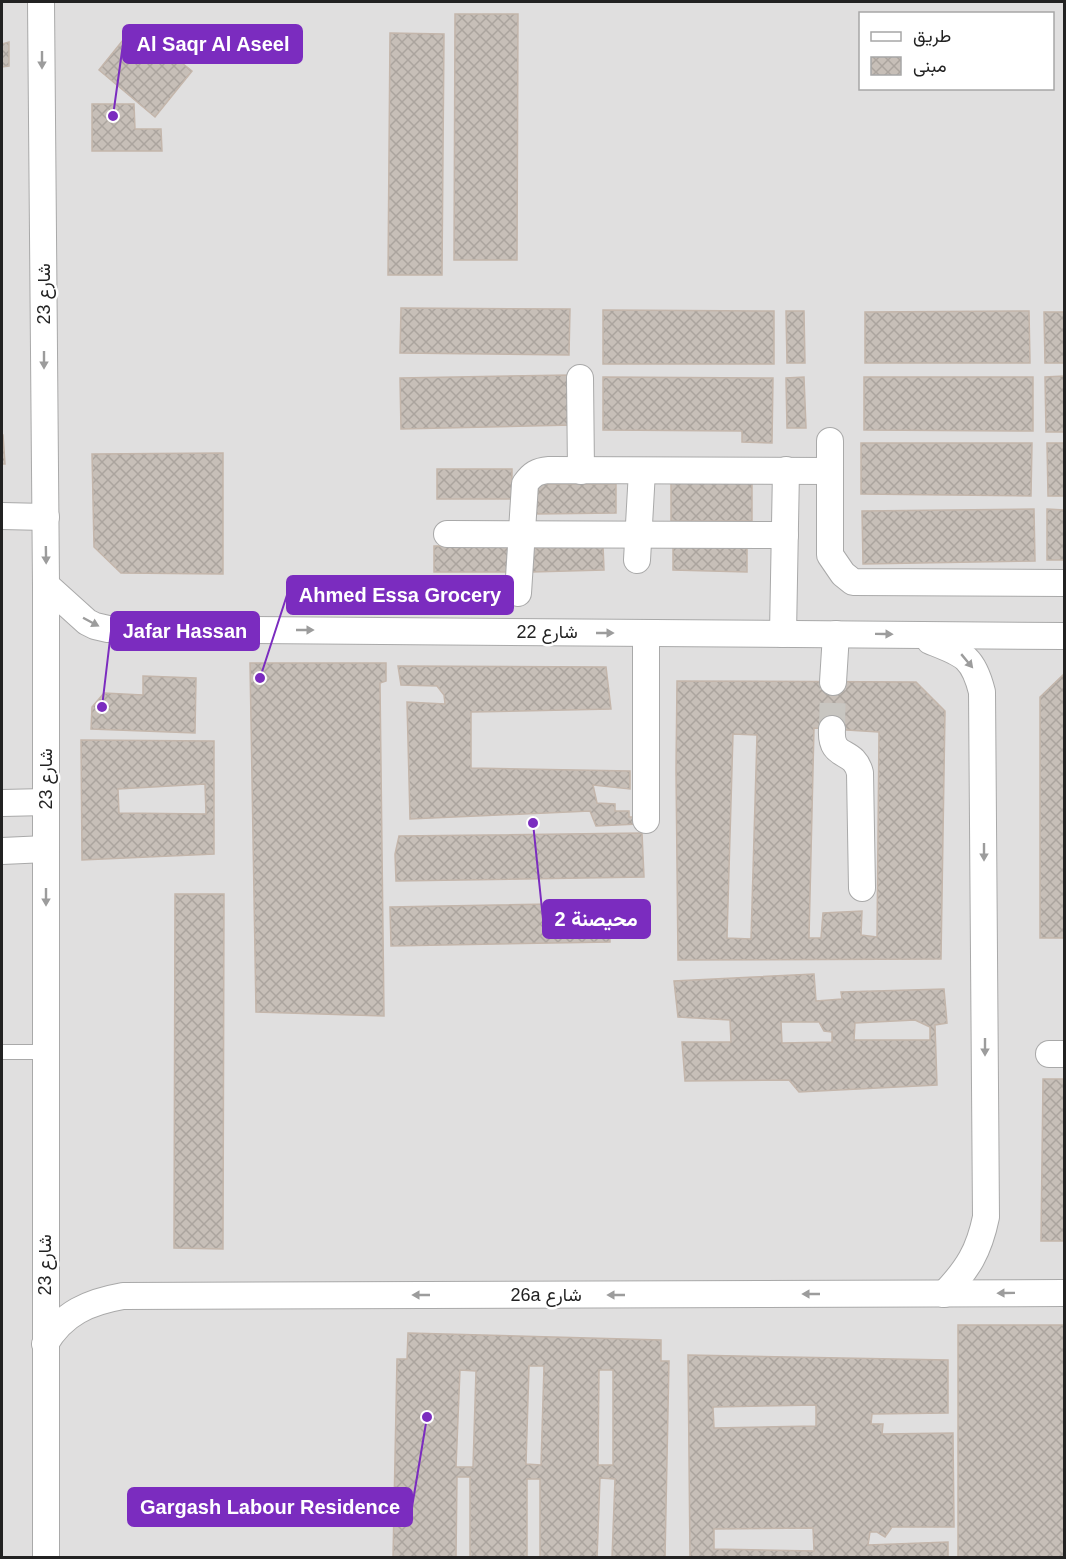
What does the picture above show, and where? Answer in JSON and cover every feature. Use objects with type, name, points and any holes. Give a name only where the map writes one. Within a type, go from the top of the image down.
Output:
[{"type":"street","name":"شارع 23","points":[[41,2],[46,517],[46,1557]]},
{"type":"street","points":[[580,378],[581,471]]},
{"type":"street","points":[[830,441],[830,555],[843,574],[853,582],[1065,583]]},
{"type":"street","points":[[518,593],[525,484],[530,476],[542,470],[830,471]]},
{"type":"street","points":[[783,634],[786,470]]},
{"type":"street","points":[[637,560],[642,471]]},
{"type":"street","points":[[2,516],[46,517]]},
{"type":"street","points":[[447,534],[785,535]]},
{"type":"street","name":"شارع 22","points":[[46,585],[87,622],[108,629],[1065,636]]},
{"type":"street","points":[[646,633],[646,820]]},
{"type":"street","points":[[833,682],[836,634]]},
{"type":"street","points":[[916,635],[961,653],[974,669],[982,692],[986,1217],[978,1246],[970,1263],[944,1294]]},
{"type":"street","points":[[832,729],[831,737],[836,748],[858,764],[860,773],[862,888]]},
{"type":"street","points":[[2,803],[46,802]]},
{"type":"street","points":[[2,851],[46,849]]},
{"type":"street","name":"26a شارع","points":[[45,1344],[54,1330],[83,1307],[103,1299],[123,1296],[1065,1293]]},
{"type":"lane","points":[[2,1052],[46,1052]]},
{"type":"shaded area","points":[[2,2],[1064,2],[1064,1557],[2,1557]]},
{"type":"building","points":[[455,14],[518,14],[517,260],[454,260]]},
{"type":"building","points":[[135,25],[192,71],[155,117],[99,70]]},
{"type":"building","points":[[390,33],[444,34],[442,275],[388,275]]},
{"type":"building","points":[[9,42],[9,66],[2,67],[2,44]]},
{"type":"building","points":[[92,104],[134,104],[135,129],[161,129],[162,151],[92,151]]},
{"type":"building","points":[[401,308],[570,309],[569,355],[400,353]]},
{"type":"building","points":[[603,310],[774,311],[774,364],[603,364]]},
{"type":"building","points":[[786,311],[804,311],[805,363],[787,363]]},
{"type":"building","points":[[1029,311],[1030,363],[865,363],[865,312]]},
{"type":"building","points":[[1044,312],[1064,312],[1064,363],[1045,363]]},
{"type":"building","points":[[571,375],[572,425],[401,429],[400,378]]},
{"type":"building","points":[[1064,376],[1064,432],[1046,432],[1045,377]]},
{"type":"building","points":[[603,377],[773,378],[772,443],[742,442],[742,431],[603,430]]},
{"type":"building","points":[[804,377],[806,428],[787,428],[786,378]]},
{"type":"building","points":[[864,377],[1033,377],[1033,431],[864,430]]},
{"type":"building","points":[[3,435],[5,464],[2,464]]},
{"type":"building","points":[[861,443],[1032,443],[1031,496],[861,494]]},
{"type":"building","points":[[1047,443],[1064,443],[1064,496],[1048,496]]},
{"type":"building","points":[[223,453],[223,574],[121,573],[94,547],[92,454]]},
{"type":"building","points":[[437,469],[512,469],[512,499],[437,499]]},
{"type":"building","points":[[671,479],[752,479],[752,521],[671,521]]},
{"type":"building","points":[[534,484],[616,484],[616,513],[535,514]]},
{"type":"building","points":[[1034,509],[1035,561],[863,564],[862,511]]},
{"type":"building","points":[[1047,509],[1064,510],[1064,560],[1047,560]]},
{"type":"building","points":[[673,544],[747,545],[747,572],[673,570]]},
{"type":"building","points":[[603,545],[604,570],[532,572],[531,548]]},
{"type":"building","points":[[434,546],[508,546],[508,572],[434,572]]},
{"type":"building","points":[[250,663],[386,663],[386,681],[380,683],[384,1016],[256,1012]]},
{"type":"building","points":[[398,666],[606,667],[611,709],[471,712],[471,768],[630,771],[630,789],[593,785],[597,803],[615,804],[615,811],[629,811],[629,817],[638,817],[638,824],[596,826],[590,811],[410,819],[407,702],[445,704],[444,695],[437,686],[401,685]]},
{"type":"building","points":[[1064,674],[1064,938],[1040,938],[1040,697]]},
{"type":"building","points":[[143,676],[196,678],[195,733],[91,729],[92,707],[104,693],[143,695]]},
{"type":"building","points":[[677,681],[916,682],[945,711],[941,959],[678,960]],"holes":[[[814,728],[879,732],[877,937],[861,935],[862,911],[823,913],[821,938],[809,938]],[[733,734],[757,735],[751,939],[727,938]]]},
{"type":"building","points":[[81,740],[214,741],[214,854],[82,860]],"holes":[[[205,784],[206,814],[119,813],[118,789]]]},
{"type":"building","points":[[642,833],[644,877],[396,881],[395,854],[399,836]]},
{"type":"building","points":[[175,894],[224,894],[223,1249],[174,1248]]},
{"type":"building","points":[[609,903],[610,942],[391,946],[390,907]]},
{"type":"building","points":[[814,974],[816,1001],[842,999],[841,992],[944,989],[947,1023],[935,1025],[937,1085],[799,1092],[789,1080],[685,1081],[682,1042],[731,1042],[730,1020],[678,1017],[674,981]],"holes":[[[915,1020],[930,1027],[930,1040],[854,1040],[855,1023]],[[781,1022],[819,1022],[824,1031],[832,1032],[832,1042],[782,1043]]]},
{"type":"building","points":[[1043,1079],[1064,1079],[1064,1241],[1041,1241]]},
{"type":"building","points":[[958,1325],[1064,1325],[1064,1558],[958,1558]]},
{"type":"building","points":[[408,1333],[661,1340],[661,1361],[669,1361],[665,1558],[612,1558],[615,1479],[600,1478],[597,1558],[540,1558],[540,1479],[527,1479],[527,1558],[470,1558],[470,1477],[457,1477],[456,1558],[393,1558],[397,1359],[407,1359]],"holes":[[[529,1366],[544,1366],[541,1465],[526,1464]],[[460,1370],[476,1371],[473,1467],[456,1467]],[[599,1370],[613,1370],[613,1465],[598,1465]]]},
{"type":"building","points":[[688,1355],[948,1360],[948,1413],[872,1414],[871,1424],[883,1424],[882,1434],[953,1433],[954,1527],[892,1527],[885,1537],[877,1532],[870,1532],[868,1545],[948,1542],[948,1558],[690,1558]],"holes":[[[816,1405],[816,1426],[714,1428],[713,1407]],[[813,1528],[814,1551],[714,1549],[714,1529]]]},
{"type":"tunnel","points":[[832,729],[833,682]]},
{"type":"place","name":"Al Saqr Al Aseel","points":[[113,116]]},
{"type":"place","name":"Ahmed Essa Grocery","points":[[260,678]]},
{"type":"place","name":"Jafar Hassan","points":[[102,707]]},
{"type":"place","name":"محيصنة 2","points":[[533,823]]},
{"type":"place","name":"Gargash Labour Residence","points":[[427,1417]]}]
